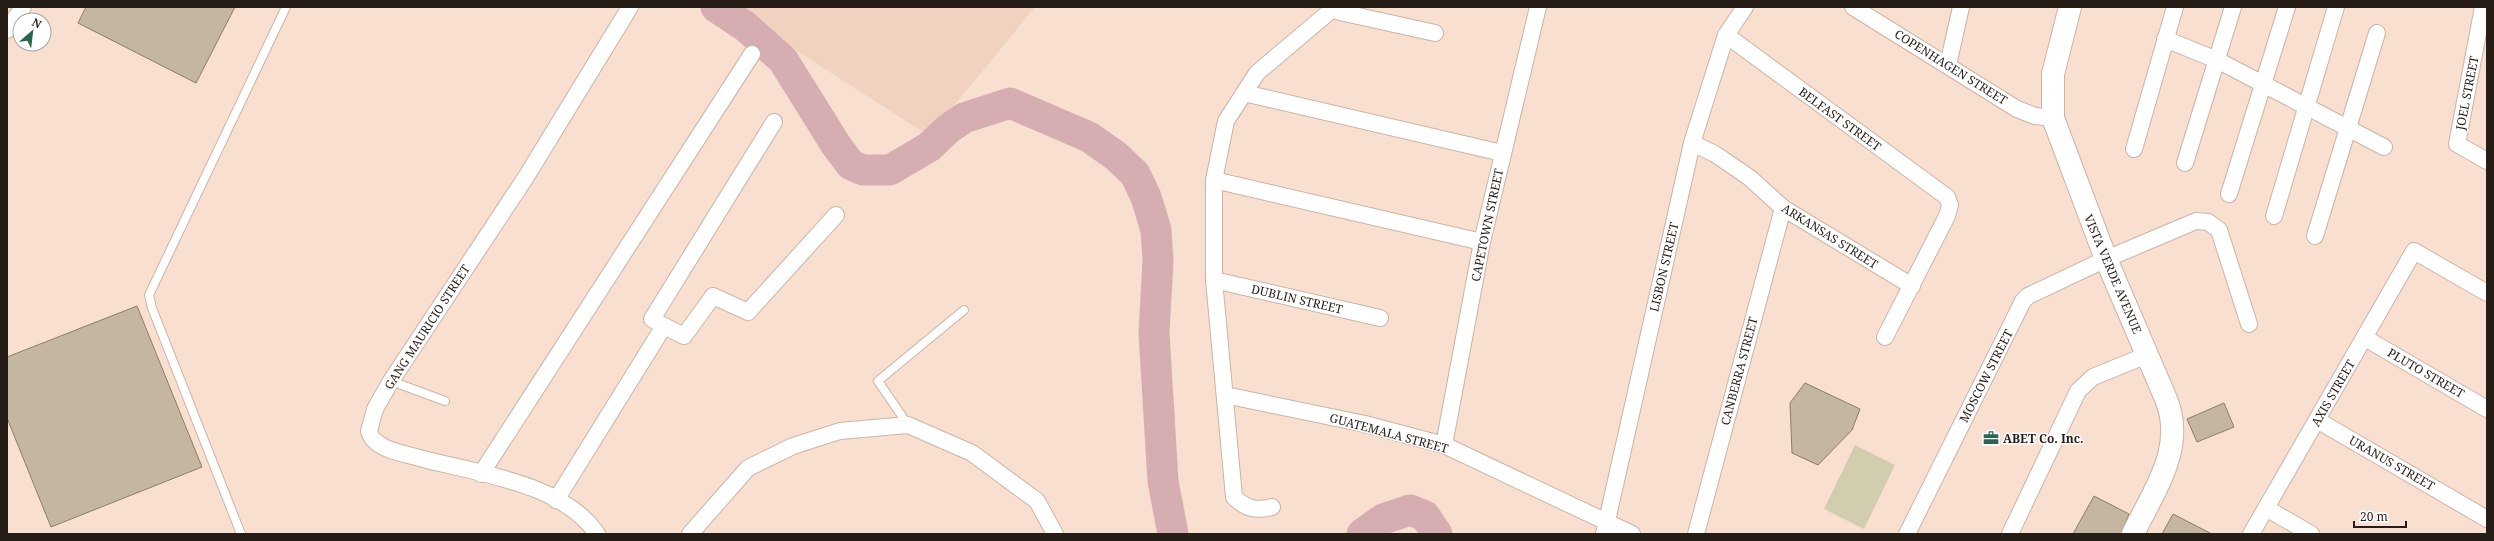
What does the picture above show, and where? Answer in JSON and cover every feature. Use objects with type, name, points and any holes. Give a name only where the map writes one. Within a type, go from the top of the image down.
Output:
[{"type":"street","points":[[7,30],[23,7]]},
{"type":"street","name":"GANG MAURICIO STREET","points":[[597,534],[589,523],[556,500],[515,482],[395,451],[373,440],[369,431],[370,421],[391,381],[526,177],[630,7]]},
{"type":"street","name":"CAPETOWN STREET","points":[[1444,446],[1482,242],[1538,7]]},
{"type":"street","name":"LISBON STREET","points":[[1606,529],[1692,143],[1726,35],[1745,7]]},
{"type":"street","points":[[1948,64],[1961,7]]},
{"type":"street","name":"VISTA VERDE AVENUE","points":[[2070,7],[2052,74],[2052,118],[2106,259],[2171,410],[2174,433],[2170,455],[2133,534]]},
{"type":"street","points":[[2134,148],[2165,39],[2176,7]]},
{"type":"street","points":[[2185,163],[2233,7]]},
{"type":"street","points":[[2229,194],[2288,7]]},
{"type":"street","points":[[2274,216],[2336,7]]},
{"type":"street","name":"COPENHAGEN STREET","points":[[1858,8],[2017,109],[2035,116],[2052,118]]},
{"type":"street","points":[[1272,507],[1250,509],[1242,505],[1234,497],[1214,280],[1214,180],[1226,121],[1257,73],[1333,9],[1435,33]]},
{"type":"street","name":"JOEL STREET","points":[[2484,9],[2457,144],[2487,161]]},
{"type":"street","points":[[2315,236],[2378,33]]},
{"type":"street","name":"BELFAST STREET","points":[[1726,35],[1850,128],[1937,188],[1947,197],[1950,205],[1947,216],[1912,286]]},
{"type":"street","points":[[2165,39],[2217,60],[2384,147]]},
{"type":"street","points":[[481,474],[752,54]]},
{"type":"street","points":[[1244,93],[1502,153]]},
{"type":"street","points":[[774,122],[652,319],[684,336],[714,296],[744,312],[748,312],[836,215]]},
{"type":"street","name":"ARKANSAS STREET","points":[[1692,143],[1715,154],[1750,178],[1783,208],[1912,286]]},
{"type":"street","points":[[1214,180],[1482,242]]},
{"type":"street","name":"CANBERRA STREET","points":[[1696,534],[1783,208]]},
{"type":"street","name":"MOSCOW STREET","points":[[1907,534],[2023,301],[2028,296],[2106,259],[2196,221],[2208,222],[2219,230],[2249,324]]},
{"type":"street","name":"AXIS STREET","points":[[2251,534],[2414,251],[2487,293]]},
{"type":"street","name":"DUBLIN STREET","points":[[1214,280],[1380,318]]},
{"type":"street","points":[[1885,337],[1912,286]]},
{"type":"street","points":[[556,500],[664,326]]},
{"type":"street","name":"PLUTO STREET","points":[[2365,338],[2487,409]]},
{"type":"street","points":[[2010,534],[2078,391],[2093,377],[2147,355]]},
{"type":"street","name":"GUATEMALA STREET","points":[[1225,395],[1365,424],[1444,446],[1606,529],[1632,534]]},
{"type":"street","name":"URANUS STREET","points":[[2317,420],[2487,519]]},
{"type":"street","points":[[690,534],[748,468],[792,446],[840,430],[908,425],[972,453],[1037,501],[1055,534]]},
{"type":"street","points":[[2266,508],[2311,534]]},
{"type":"lane","points":[[241,534],[152,308],[149,295],[286,7]]},
{"type":"lane","points":[[908,425],[878,382],[964,310]]},
{"type":"lane","points":[[391,381],[445,401]]},
{"type":"shaded area","points":[[729,7],[1035,7],[929,136]]},
{"type":"shaded area","points":[[1855,445],[1895,465],[1864,529],[1824,509]]},
{"type":"building","points":[[86,7],[235,7],[196,83],[78,23]]},
{"type":"building","points":[[137,306],[202,467],[51,527],[7,418],[7,357]]},
{"type":"building","points":[[1805,383],[1860,409],[1852,430],[1818,465],[1792,453],[1790,403]]},
{"type":"building","points":[[2224,403],[2234,427],[2197,442],[2187,419]]},
{"type":"building","points":[[2094,496],[2129,514],[2121,534],[2073,534]]},
{"type":"building","points":[[2173,514],[2212,534],[2162,534]]},
{"type":"waterway","points":[[716,7],[746,27],[783,60],[836,145],[851,165],[863,170],[890,170],[929,147],[948,129],[964,118],[1010,103],[1089,137],[1116,156],[1135,174],[1146,197],[1156,230],[1158,261],[1154,333],[1163,481],[1173,534]]},
{"type":"waterway","points":[[1362,534],[1383,519],[1410,510],[1425,516],[1437,534]]},
{"type":"place","name":"ABET Co. Inc.","points":[[1991,438]]}]
